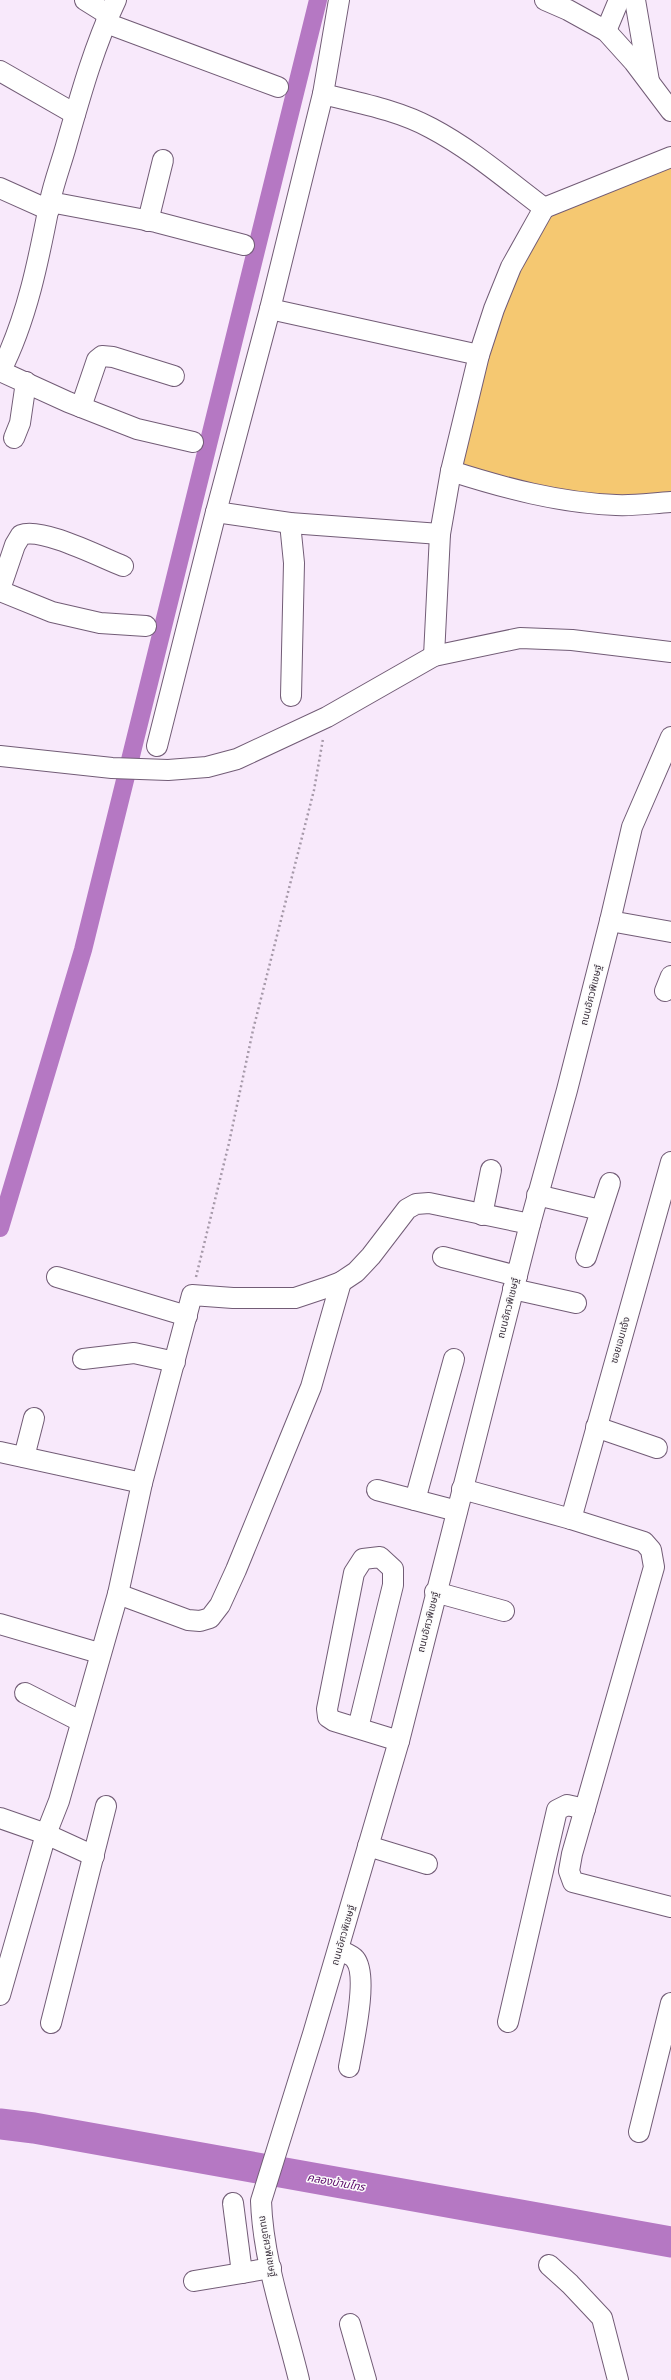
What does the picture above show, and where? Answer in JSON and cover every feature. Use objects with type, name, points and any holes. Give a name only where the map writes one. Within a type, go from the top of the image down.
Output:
[{"type":"street","points":[[85,0],[110,13],[278,87]]},
{"type":"street","points":[[157,746],[216,512],[270,309],[323,94],[339,0]]},
{"type":"street","points":[[545,0],[568,10],[606,31],[650,82],[671,111]]},
{"type":"street","points":[[606,31],[619,0]]},
{"type":"street","points":[[635,0],[650,82]]},
{"type":"street","points":[[110,13],[75,114],[50,206],[28,296],[9,355],[0,371],[81,407],[137,429],[193,442]]},
{"type":"street","points":[[0,71],[75,114]]},
{"type":"street","points":[[323,94],[395,113],[430,127],[458,144],[544,208]]},
{"type":"street","points":[[434,656],[440,534],[451,471],[479,355],[494,309],[511,267],[544,208],[671,156]]},
{"type":"street","points":[[148,220],[163,160]]},
{"type":"street","points":[[0,188],[50,206],[148,220],[244,245]]},
{"type":"street","points":[[270,309],[479,355]]},
{"type":"street","points":[[81,407],[97,360],[102,356],[113,357],[174,376]]},
{"type":"street","points":[[14,438],[20,423],[26,382]]},
{"type":"street","points":[[451,471],[510,488],[563,500],[617,506],[671,502]]},
{"type":"street","points":[[216,512],[290,523],[440,534]]},
{"type":"street","points":[[290,523],[294,563],[291,696]]},
{"type":"street","points":[[122,566],[43,534],[29,532],[21,534],[15,545],[0,590],[52,612],[100,623],[146,626]]},
{"type":"street","points":[[0,756],[112,768],[168,770],[207,767],[237,758],[327,717],[434,656],[520,638],[572,640],[671,652]]},
{"type":"street","name":"ถนนอัศวพิเชษฐ์","points":[[299,2380],[271,2268],[262,2220],[261,2201],[339,1950],[399,1741],[435,1592],[457,1512],[537,1196],[567,1090],[610,921],[625,855],[635,821],[671,737]]},
{"type":"street","points":[[610,921],[671,932]]},
{"type":"street","name":"ซอยเอมแจ้ง","points":[[571,1519],[671,1162]]},
{"type":"street","points":[[482,1215],[491,1170]]},
{"type":"street","points":[[586,1257],[610,1182]]},
{"type":"street","points":[[537,1196],[600,1210]]},
{"type":"street","points":[[0,1995],[46,1834],[59,1801],[99,1653],[118,1594],[142,1483],[192,1295],[233,1298],[295,1298],[341,1282],[356,1272],[371,1256],[406,1209],[416,1204],[429,1203],[530,1224]]},
{"type":"street","points":[[443,1257],[576,1303]]},
{"type":"street","points":[[57,1277],[187,1316]]},
{"type":"street","points":[[118,1594],[188,1620],[200,1622],[210,1618],[220,1605],[236,1570],[311,1387],[341,1282]]},
{"type":"street","points":[[83,1359],[134,1353],[175,1362]]},
{"type":"street","points":[[415,1500],[454,1359]]},
{"type":"street","points":[[24,1457],[34,1418]]},
{"type":"street","points":[[596,1427],[657,1448]]},
{"type":"street","points":[[0,1452],[142,1483]]},
{"type":"street","points":[[462,1489],[571,1519],[644,1542],[662,1560],[654,1567],[585,1808],[569,1871],[573,1882],[671,1907]]},
{"type":"street","points":[[377,1490],[457,1512]]},
{"type":"street","points":[[358,1728],[393,1585],[393,1569],[380,1557],[363,1559],[354,1573],[327,1709],[328,1717],[334,1721],[399,1741]]},
{"type":"street","points":[[435,1592],[504,1611]]},
{"type":"street","points":[[0,1624],[99,1653]]},
{"type":"street","points":[[25,1693],[80,1721]]},
{"type":"street","points":[[508,2022],[557,1810],[567,1805],[585,1808]]},
{"type":"street","points":[[50,2023],[106,1806]]},
{"type":"street","points":[[0,1818],[46,1834],[94,1856]]},
{"type":"street","points":[[368,1846],[427,1864]]},
{"type":"street","points":[[339,1950],[354,1958],[361,1972],[361,1986],[349,2068]]},
{"type":"street","points":[[639,2132],[671,2003]]},
{"type":"street","points":[[232,2203],[242,2273]]},
{"type":"street","points":[[549,2265],[570,2284],[602,2318],[618,2380]]},
{"type":"street","points":[[194,2281],[271,2268]]},
{"type":"street","points":[[350,2324],[366,2380]]},
{"type":"path","points":[[192,1295],[229,1143],[253,1030],[314,790],[327,717]]},
{"type":"shaded area","points":[[671,165],[671,496],[616,498],[564,492],[459,468],[487,349],[533,208]]},
{"type":"waterway","points":[[0,1228],[83,950],[318,0]]},
{"type":"waterway","name":"คลองบ้านไทร","points":[[0,2124],[34,2128],[671,2242]]}]
